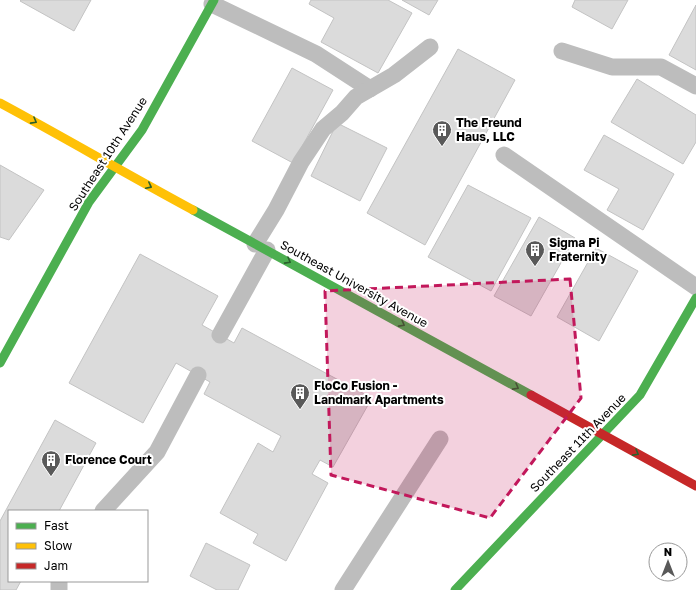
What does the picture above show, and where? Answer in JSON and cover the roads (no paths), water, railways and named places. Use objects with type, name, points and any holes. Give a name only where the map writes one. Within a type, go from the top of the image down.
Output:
[{"type":"street","name":"Southeast 10th Avenue","points":[[0,363],[89,202],[142,130],[213,2]]},
{"type":"street","name":"Southeast University Avenue","points":[[0,102],[115,168],[696,486]]},
{"type":"street","name":"Southeast 11th Avenue","points":[[455,590],[640,395],[696,298]]},
{"type":"lane","points":[[213,2],[316,54],[370,89]]},
{"type":"lane","points":[[220,335],[261,247],[276,210],[301,162],[323,129],[342,114],[356,97],[394,75],[430,47]]},
{"type":"lane","points":[[562,51],[612,67],[660,67],[696,86]]},
{"type":"lane","points":[[504,154],[696,286]]},
{"type":"lane","points":[[104,510],[157,452],[198,375]]},
{"type":"lane","points":[[344,590],[440,439]]},
{"type":"place","name":"The Freund Haus, LLC","points":[[442,147]]},
{"type":"place","name":"Sigma Pi Fraternity","points":[[535,267]]},
{"type":"place","name":"FloCo Fusion - Landmark Apartments","points":[[300,410]]},
{"type":"place","name":"Florence Court","points":[[51,477]]}]
